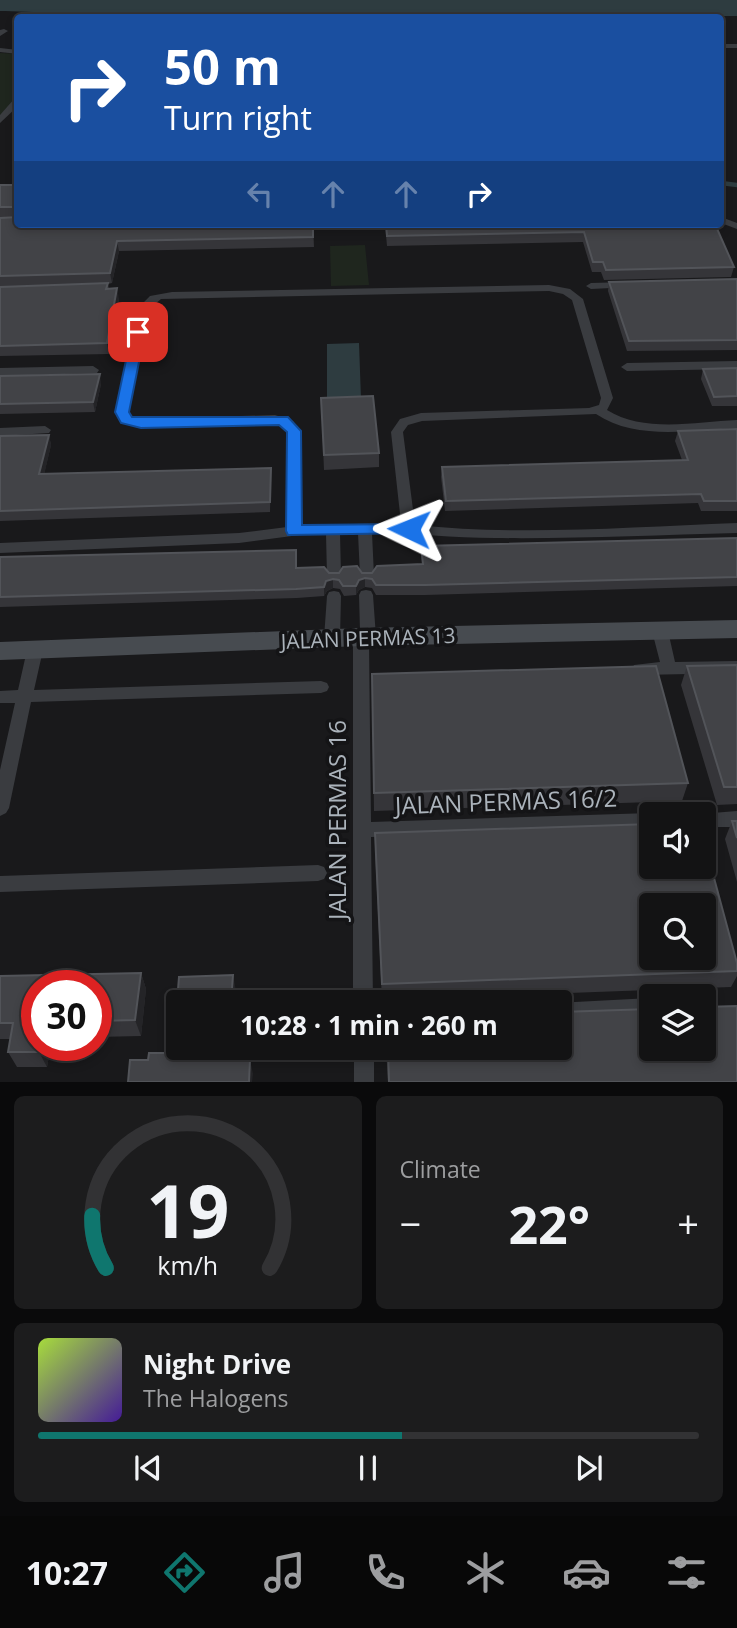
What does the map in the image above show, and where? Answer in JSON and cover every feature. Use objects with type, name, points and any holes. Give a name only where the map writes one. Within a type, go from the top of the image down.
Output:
[{"type":"main road","name":"JALAN PERMAS 13","points":[[0,651],[365,637],[737,629]]},
{"type":"street","points":[[0,120],[14,104]]},
{"type":"street","points":[[591,286],[644,285]]},
{"type":"street","points":[[294,531],[294,431],[289,424],[275,419],[141,423],[124,418],[123,405],[143,309],[150,300],[159,296],[177,295],[558,288],[577,299],[607,398],[604,407],[599,411],[421,416],[404,422],[397,432],[409,529]]},
{"type":"street","points":[[627,367],[737,365]]},
{"type":"street","points":[[0,372],[93,370]]},
{"type":"street","points":[[599,411],[613,421],[643,425],[737,424]]},
{"type":"street","points":[[0,432],[45,430]]},
{"type":"street","points":[[0,548],[239,538],[294,531],[365,528],[445,533],[548,534],[737,528]]},
{"type":"street","points":[[365,528],[367,576]]},
{"type":"street","points":[[333,529],[334,576]]},
{"type":"street","name":"JALAN PERMAS 16","points":[[363,990],[362,830],[366,595]]},
{"type":"street","points":[[332,638],[334,596]]},
{"type":"street","points":[[660,631],[669,668]]},
{"type":"street","points":[[0,808],[35,650]]},
{"type":"street","points":[[628,670],[737,667]]},
{"type":"street","points":[[0,697],[321,687]]},
{"type":"street","points":[[716,820],[737,819]]},
{"type":"street","name":"JALAN PERMAS 16/2","points":[[362,830],[639,821]]},
{"type":"street","points":[[0,884],[318,873]]},
{"type":"street","points":[[572,1011],[639,1008]]},
{"type":"street","points":[[364,1060],[364,1082]]},
{"type":"shaded area","points":[[0,0],[737,0],[737,16],[85,14],[0,11]]},
{"type":"shaded area","points":[[0,53],[14,54],[14,105],[0,115]]},
{"type":"shaded area","points":[[365,245],[369,285],[331,286],[330,246]]},
{"type":"shaded area","points":[[359,343],[361,399],[327,400],[327,344]]},
{"type":"building","points":[[0,185],[14,185],[14,207],[0,207]]},
{"type":"building","points":[[14,217],[14,228],[313,228],[313,237],[117,241],[110,273],[0,276],[0,218]]},
{"type":"building","points":[[386,228],[717,228],[734,267],[606,270],[603,262],[593,262],[584,232],[387,236]]},
{"type":"building","points":[[737,279],[737,340],[629,341],[609,282]]},
{"type":"building","points":[[108,283],[106,289],[117,288],[107,343],[0,346],[0,287]]},
{"type":"building","points":[[737,368],[737,396],[714,397],[703,369]]},
{"type":"building","points":[[100,374],[93,402],[0,404],[0,376]]},
{"type":"building","points":[[373,396],[379,453],[324,455],[321,398]]},
{"type":"building","points":[[737,429],[737,501],[704,501],[701,494],[446,501],[442,467],[688,460],[678,431]]},
{"type":"building","points":[[49,435],[39,474],[271,468],[270,502],[0,511],[0,436]]},
{"type":"building","points":[[737,538],[737,577],[425,585],[376,585],[372,579],[365,578],[359,580],[356,586],[343,586],[339,580],[333,579],[326,581],[324,587],[296,589],[0,597],[0,557],[296,550],[296,568],[324,567],[329,573],[339,573],[343,567],[357,566],[362,573],[372,573],[377,566],[423,564],[421,546]]},
{"type":"building","points":[[737,665],[737,787],[724,787],[687,666]]},
{"type":"building","points":[[656,666],[688,783],[374,793],[372,674]]},
{"type":"building","points":[[732,821],[737,821],[737,838]]},
{"type":"building","points":[[639,824],[639,879],[714,879],[737,963],[737,971],[382,984],[375,833]]},
{"type":"building","points":[[141,973],[135,1020],[112,1021],[112,974]]},
{"type":"building","points":[[233,975],[232,990],[178,990],[179,977]]},
{"type":"building","points":[[0,976],[21,976],[21,1052],[8,1052],[13,1023],[0,1023]]},
{"type":"building","points":[[737,1006],[737,1082],[389,1082],[388,1060],[572,1060],[572,1012],[639,1009],[639,1061],[716,1061],[716,1007]]},
{"type":"building","points":[[149,1053],[166,1053],[166,1060],[250,1060],[249,1082],[128,1082],[130,1060],[148,1060]]},
{"type":"waterway","points":[[724,183],[737,185]]},
{"type":"route","points":[[138,332],[122,412],[126,420],[141,423],[271,419],[283,421],[294,431],[294,531],[409,529]]}]
